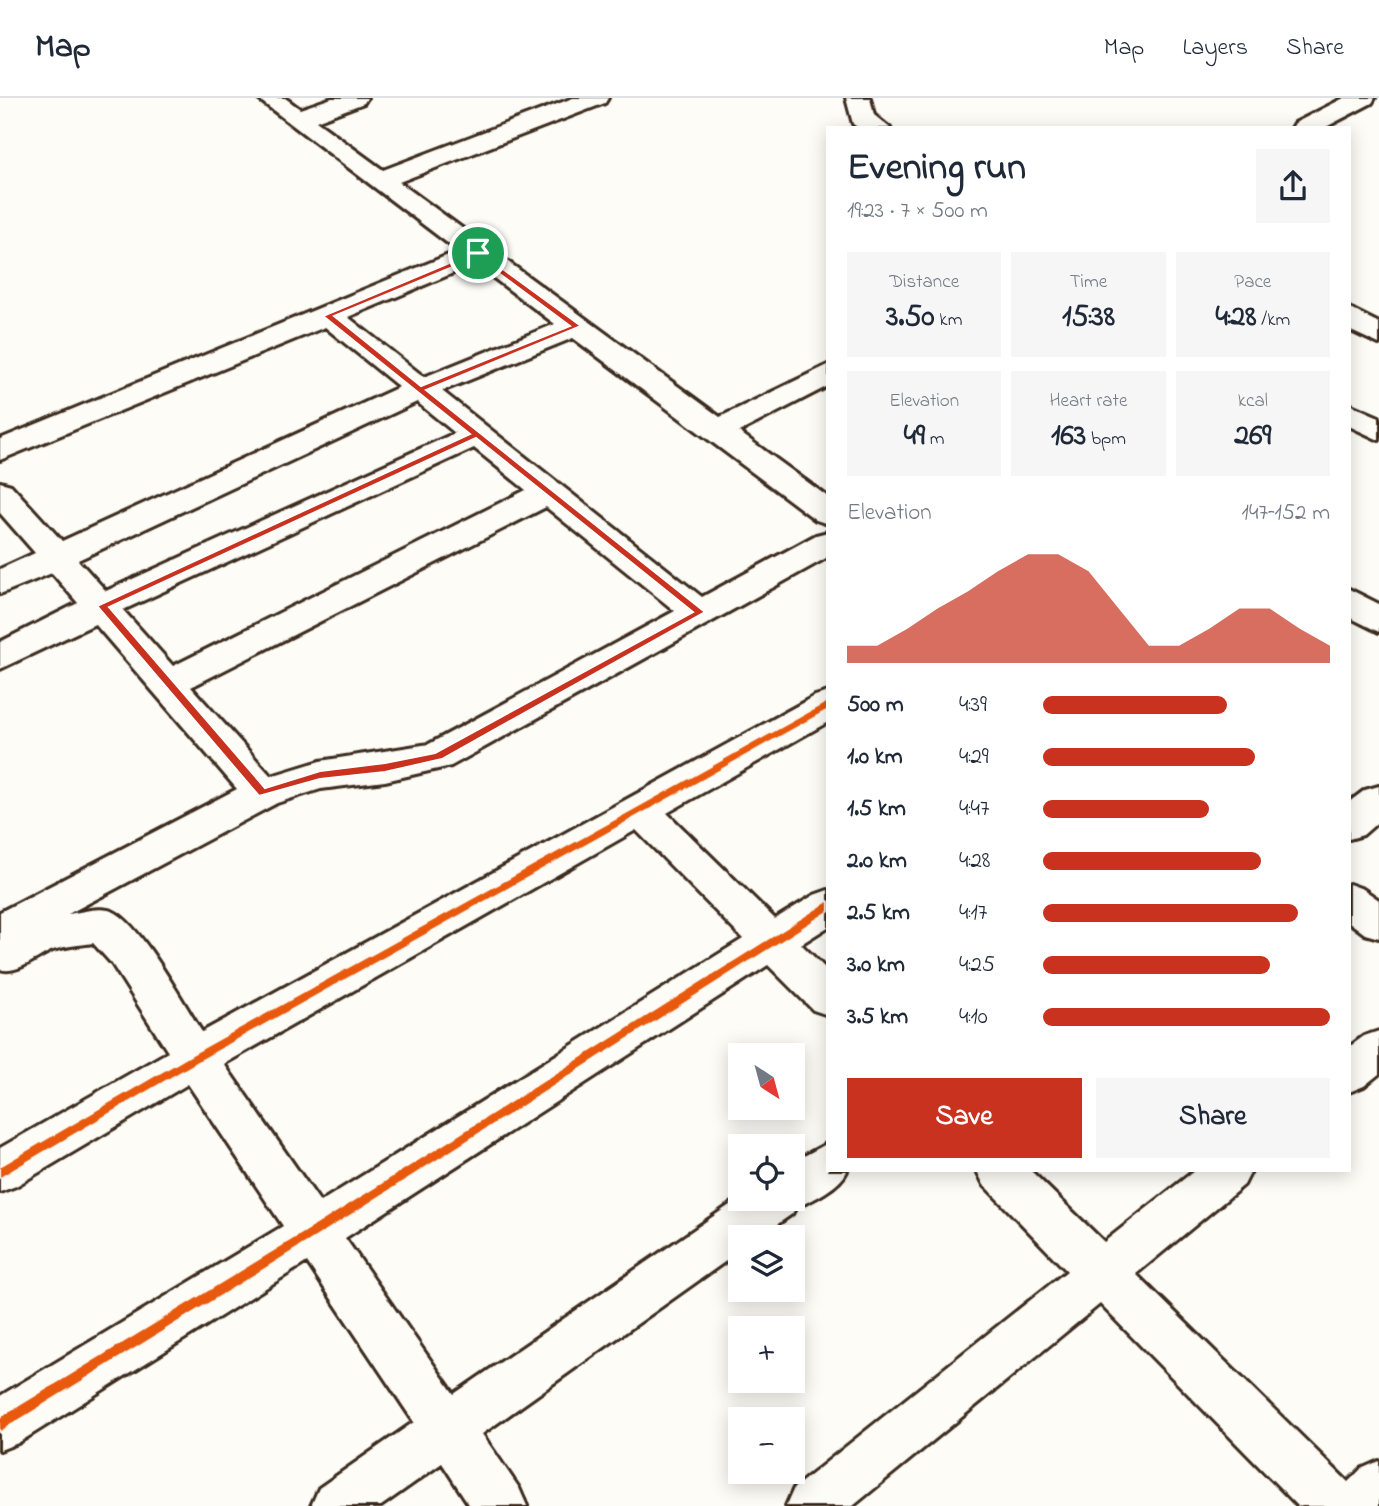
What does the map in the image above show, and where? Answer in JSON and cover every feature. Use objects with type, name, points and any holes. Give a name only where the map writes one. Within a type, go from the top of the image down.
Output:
[{"type":"street","points":[[269,98],[826,512]]},
{"type":"street","points":[[297,119],[355,98]]},
{"type":"street","points":[[380,180],[596,98]]},
{"type":"street","points":[[858,98],[862,119],[874,126]]},
{"type":"street","points":[[1307,126],[1346,101],[1379,121]]},
{"type":"street","points":[[0,450],[478,253]]},
{"type":"street","points":[[328,316],[700,612]]},
{"type":"street","points":[[1351,318],[1379,335]]},
{"type":"street","points":[[0,583],[420,389],[576,326]]},
{"type":"street","points":[[717,431],[826,375]]},
{"type":"street","points":[[1351,414],[1379,430]]},
{"type":"street","points":[[0,657],[102,606],[477,435]]},
{"type":"street","points":[[0,492],[59,556],[263,793]]},
{"type":"street","points":[[169,683],[549,492]]},
{"type":"street","points":[[0,931],[263,793],[320,775],[385,767],[438,756],[826,544]]},
{"type":"street","points":[[1351,602],[1379,620]]},
{"type":"street","points":[[0,1172],[195,1058],[826,706]]},
{"type":"street","points":[[1351,822],[1379,800]]},
{"type":"street","points":[[640,810],[826,996]]},
{"type":"street","points":[[1351,901],[1379,922]]},
{"type":"street","points":[[0,1425],[314,1232],[826,907]]},
{"type":"street","points":[[0,957],[48,934],[102,925],[127,951],[195,1058],[501,1506]]},
{"type":"street","points":[[1351,1071],[1379,1049]]},
{"type":"street","points":[[805,1179],[826,1164]]},
{"type":"street","points":[[1001,1172],[1335,1506]]},
{"type":"street","points":[[811,1506],[1227,1172]]},
{"type":"street","points":[[337,1506],[759,1211]]},
{"type":"street","points":[[1362,1506],[1379,1487]]},
{"type":"cycle path","points":[[0,1172],[195,1058],[826,706]]},
{"type":"cycle path","points":[[0,1425],[314,1232],[826,907]]},
{"type":"route","points":[[478,253],[576,326],[420,389],[700,612],[438,756],[385,767],[320,775],[263,793],[102,606],[477,435],[328,316],[478,253]]}]
